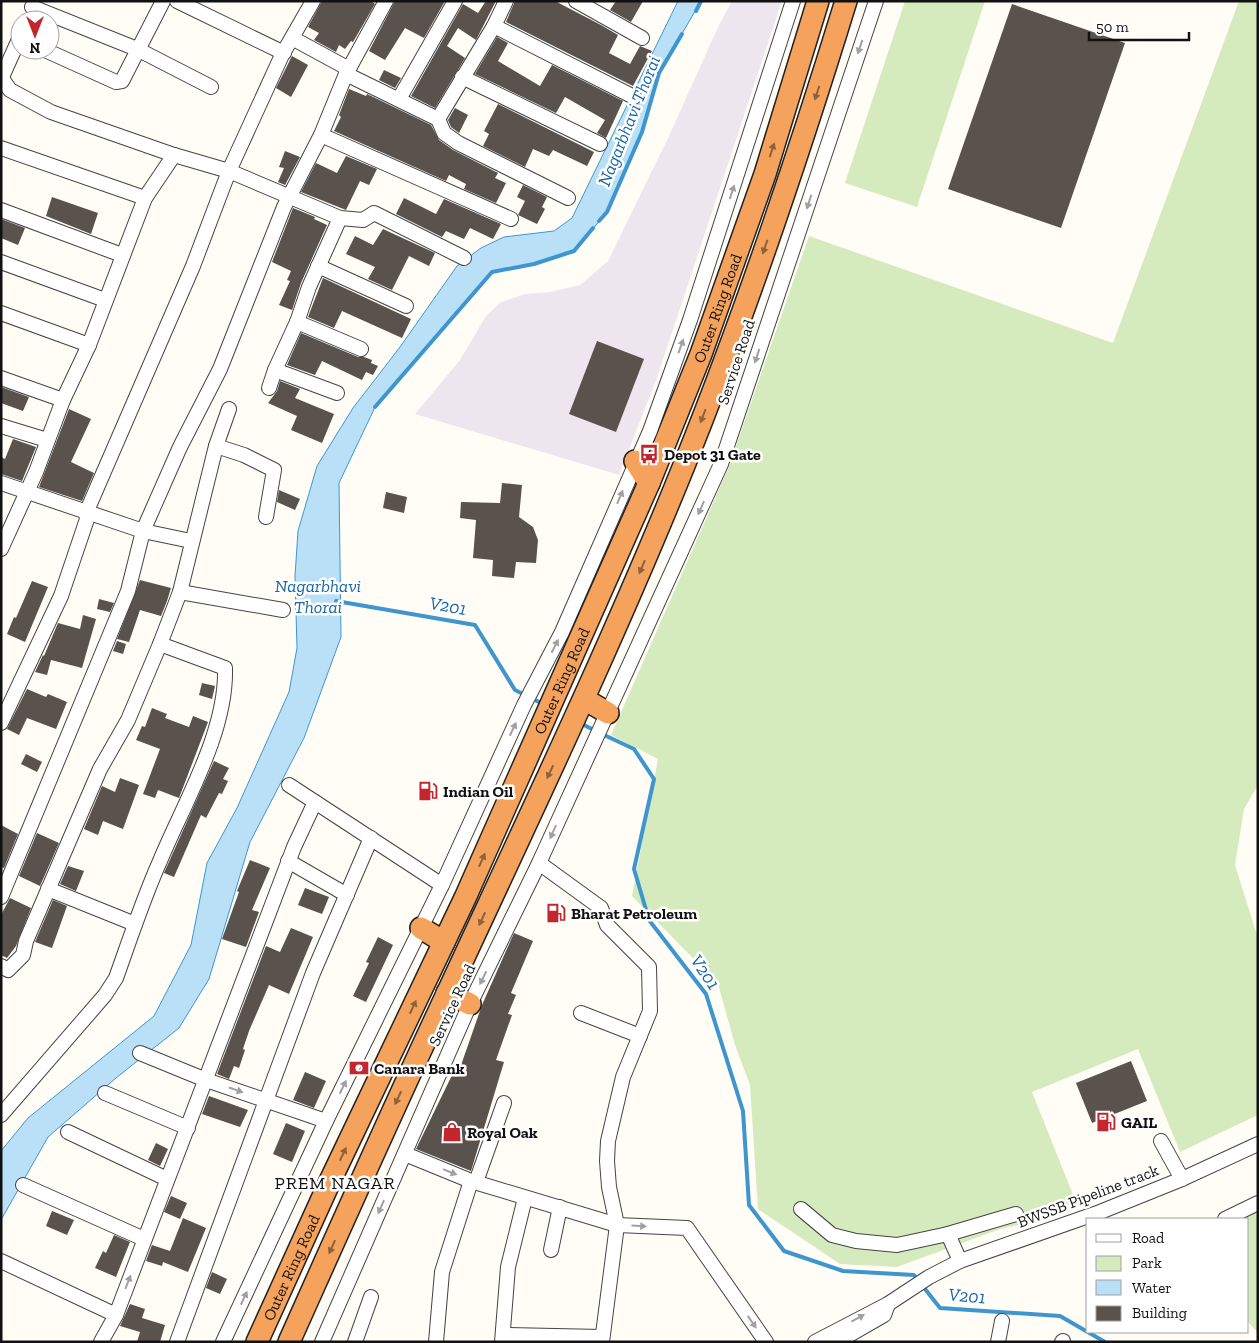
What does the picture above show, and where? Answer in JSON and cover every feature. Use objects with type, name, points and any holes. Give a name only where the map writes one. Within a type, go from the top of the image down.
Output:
[{"type":"highway","name":"Outer Ring Road","points":[[289,1342],[447,993],[577,713],[684,465],[725,360],[846,1]]},
{"type":"highway","name":"Outer Ring Road","points":[[257,1342],[331,1179],[444,942],[649,483],[701,354],[761,183],[816,2]]},
{"type":"highway","points":[[635,461],[649,483]]},
{"type":"highway","points":[[577,713],[605,718]]},
{"type":"highway","points":[[421,928],[444,942]]},
{"type":"highway","points":[[447,993],[470,1004]]},
{"type":"street","points":[[60,57],[116,82],[122,80],[163,1]]},
{"type":"street","points":[[177,1],[284,53]]},
{"type":"street","points":[[1,723],[61,596],[87,519],[86,513],[192,266],[228,171],[284,53],[313,1]]},
{"type":"street","points":[[1,897],[128,591],[143,531],[180,447],[220,369],[284,207],[291,197],[321,135],[348,72],[386,1]]},
{"type":"street","points":[[399,99],[455,1]]},
{"type":"street","points":[[438,118],[494,26],[506,1]]},
{"type":"street","points":[[576,1],[642,38]]},
{"type":"street","points":[[223,1342],[326,1121],[442,885],[524,705],[562,632],[635,461],[650,431],[690,320],[793,1]]},
{"type":"street","name":"Service Road","points":[[322,1342],[470,1004],[539,863],[721,464],[876,1]]},
{"type":"street","points":[[60,21],[137,49],[211,87]]},
{"type":"street","points":[[494,26],[634,97]]},
{"type":"street","points":[[292,38],[348,72],[438,118],[444,133],[458,143],[568,198]]},
{"type":"street","points":[[10,60],[2,77],[10,90],[51,112],[174,155],[228,171],[340,218],[363,220],[374,213],[464,258]]},
{"type":"street","points":[[462,76],[600,144]]},
{"type":"street","points":[[321,135],[511,219]]},
{"type":"street","points":[[1,148],[145,198]]},
{"type":"street","points":[[1,550],[27,492],[63,400],[89,345],[145,198],[174,155]]},
{"type":"street","points":[[1,210],[122,255]]},
{"type":"street","points":[[269,388],[318,266],[340,218]]},
{"type":"street","points":[[1,262],[105,300]]},
{"type":"street","points":[[318,266],[406,306]]},
{"type":"street","points":[[1,313],[89,345]]},
{"type":"street","points":[[297,322],[361,349]]},
{"type":"street","points":[[275,370],[337,394]]},
{"type":"street","points":[[1,378],[63,400]]},
{"type":"street","points":[[1,966],[8,970],[23,955],[48,889],[100,769],[128,720],[160,644],[180,592],[191,541],[216,446],[229,409]]},
{"type":"street","points":[[1,426],[47,440]]},
{"type":"street","points":[[216,446],[244,455],[274,470],[266,517]]},
{"type":"street","points":[[1,484],[143,531],[191,541]]},
{"type":"street","points":[[180,592],[283,610]]},
{"type":"street","points":[[2,1114],[105,995],[116,978],[159,861],[209,750],[224,691],[225,668],[160,644]]},
{"type":"street","points":[[288,785],[442,885]]},
{"type":"street","points":[[101,1342],[116,1315],[288,861],[314,802]]},
{"type":"street","points":[[177,1342],[265,1100],[314,973],[371,838]]},
{"type":"street","points":[[288,861],[347,895]]},
{"type":"street","points":[[525,1198],[508,1267],[502,1339],[602,1339],[617,1225],[606,1161],[608,1141],[623,1077],[650,1011],[649,967],[607,925],[601,908],[539,863]]},
{"type":"street","points":[[48,889],[135,924]]},
{"type":"street","points":[[581,1013],[640,1036]]},
{"type":"street","points":[[140,1053],[206,1080],[326,1121]]},
{"type":"street","points":[[105,1093],[188,1128]]},
{"type":"street","points":[[436,1342],[442,1272],[473,1182],[504,1104]]},
{"type":"street","points":[[68,1132],[166,1179]]},
{"type":"street","points":[[1160,1141],[1182,1179]]},
{"type":"street","name":"BWSSB Pipeline track","points":[[888,1304],[929,1277],[960,1261],[1072,1223],[1182,1179],[1258,1144]]},
{"type":"street","points":[[405,1154],[473,1182],[617,1225],[687,1228],[766,1342]]},
{"type":"street","points":[[23,1186],[144,1239]]},
{"type":"street","points":[[1227,1218],[1258,1203]]},
{"type":"street","points":[[551,1250],[560,1207]]},
{"type":"street","points":[[801,1209],[832,1235],[856,1241],[897,1245],[948,1234],[1016,1214]]},
{"type":"street","points":[[948,1234],[960,1261]]},
{"type":"street","points":[[1,1261],[116,1315]]},
{"type":"street","points":[[356,1342],[371,1297]]},
{"type":"street","points":[[816,1342],[888,1304]]},
{"type":"street","points":[[837,1342],[884,1315],[888,1304]]},
{"type":"street","points":[[998,1342],[1002,1321]]},
{"type":"shaded area","points":[[732,1],[782,1],[657,378],[619,475],[415,414],[460,360],[486,316],[501,302],[525,294],[550,292],[580,285],[608,261]]},
{"type":"green space","points":[[905,1],[985,1],[917,207],[845,183]]},
{"type":"green space","points":[[1239,1],[1258,1],[1258,785],[1244,809],[1235,865],[1258,938],[1258,1115],[1180,1152],[1138,1049],[1032,1092],[1076,1202],[1035,1221],[1000,1229],[897,1267],[840,1264],[758,1209],[750,1085],[735,1045],[718,984],[632,896],[658,759],[611,735],[728,469],[809,236],[1113,343]]},
{"type":"green space","points":[[1258,1211],[1258,1333],[1249,1323],[1249,1218],[1240,1218]]},
{"type":"water","name":"Nagarbhavi Thorai","points":[[678,1],[701,1],[659,73],[642,132],[607,212],[574,251],[532,264],[492,272],[377,403],[339,483],[341,637],[304,738],[250,842],[209,979],[179,1028],[116,1078],[48,1137],[1,1220],[1,1151],[28,1118],[154,1016],[191,945],[207,863],[237,808],[289,692],[297,648],[295,576],[298,531],[317,466],[353,408],[400,347],[457,266],[481,248],[504,237],[554,231],[572,218]]},
{"type":"building","points":[[322,1],[371,1],[375,4],[353,42],[351,41],[345,49],[339,45],[336,52],[314,40],[319,33],[308,27]]},
{"type":"building","points":[[395,1],[445,1],[424,38],[405,28],[385,60],[369,51]]},
{"type":"building","points":[[486,1],[496,1],[476,40],[458,28],[447,46],[465,58],[435,108],[411,96],[463,4],[478,13]]},
{"type":"building","points":[[515,1],[555,1],[601,25],[618,35],[609,53],[630,64],[640,46],[652,51],[633,86],[506,22]]},
{"type":"building","points":[[616,1],[643,1],[631,22],[610,10]]},
{"type":"building","points":[[1012,4],[1125,43],[1061,228],[948,189]]},
{"type":"building","points":[[497,37],[508,43],[498,61],[540,86],[552,65],[623,101],[606,138],[597,133],[605,120],[565,97],[556,113],[475,74]]},
{"type":"building","points":[[292,56],[308,65],[291,97],[276,88]]},
{"type":"building","points":[[384,70],[401,78],[395,88],[379,80]]},
{"type":"building","points":[[349,89],[366,96],[367,94],[431,125],[439,140],[453,150],[498,173],[495,178],[506,183],[496,203],[464,189],[466,184],[449,175],[446,181],[334,131],[341,117],[339,115]]},
{"type":"building","points":[[498,104],[594,152],[587,166],[553,150],[549,156],[533,149],[525,167],[483,146],[489,134],[484,131]]},
{"type":"building","points":[[455,108],[468,115],[459,133],[451,127],[448,120]]},
{"type":"building","points":[[285,151],[300,157],[285,185],[278,182],[284,168],[279,167]]},
{"type":"building","points":[[346,156],[377,169],[369,185],[360,181],[346,210],[301,192],[316,163],[337,173]]},
{"type":"building","points":[[523,185],[547,197],[542,207],[545,209],[537,224],[518,215],[525,201],[517,197]]},
{"type":"building","points":[[52,197],[98,213],[91,234],[46,216]]},
{"type":"building","points":[[404,198],[436,214],[444,199],[501,224],[493,239],[470,228],[464,239],[446,231],[442,237],[396,214]]},
{"type":"building","points":[[293,208],[315,217],[314,219],[327,225],[301,283],[292,310],[279,305],[290,281],[287,280],[291,271],[272,262]]},
{"type":"building","points":[[1,219],[25,228],[18,245],[1,238]]},
{"type":"building","points":[[383,229],[435,253],[429,266],[409,256],[392,290],[368,279],[375,267],[346,254],[355,236],[373,245]]},
{"type":"building","points":[[323,278],[411,319],[402,338],[342,311],[334,328],[308,317]]},
{"type":"building","points":[[301,333],[358,357],[372,360],[371,363],[378,366],[373,375],[366,372],[362,380],[322,361],[315,375],[287,365]]},
{"type":"building","points":[[597,341],[644,359],[616,432],[569,414]]},
{"type":"building","points":[[280,381],[300,389],[295,398],[334,414],[322,443],[291,430],[297,416],[268,403],[277,391]]},
{"type":"building","points":[[1,387],[29,397],[23,411],[1,403]]},
{"type":"building","points":[[69,409],[91,419],[71,462],[94,473],[82,501],[39,487]]},
{"type":"building","points":[[13,439],[36,447],[22,481],[1,474],[1,457],[5,459]]},
{"type":"building","points":[[502,483],[522,485],[519,517],[533,527],[538,540],[536,563],[516,562],[514,578],[492,576],[493,560],[473,558],[476,520],[460,518],[461,502],[500,503]]},
{"type":"building","points":[[279,490],[300,499],[295,510],[277,502]]},
{"type":"building","points":[[386,492],[407,497],[404,513],[383,508]]},
{"type":"building","points":[[140,580],[171,588],[167,601],[161,616],[140,610],[129,642],[117,639]]},
{"type":"building","points":[[32,581],[48,587],[25,642],[7,634]]},
{"type":"building","points":[[99,599],[114,603],[110,612],[97,609]]},
{"type":"building","points":[[83,615],[96,619],[82,668],[51,660],[47,675],[35,672],[58,623],[80,629]]},
{"type":"building","points":[[117,641],[126,644],[123,654],[113,651]]},
{"type":"building","points":[[202,683],[215,686],[212,699],[199,695]]},
{"type":"building","points":[[27,689],[46,697],[48,694],[67,702],[56,729],[27,718],[19,735],[7,729]]},
{"type":"building","points":[[152,708],[167,714],[165,718],[189,727],[193,716],[208,722],[179,798],[158,790],[155,798],[143,794],[160,749],[136,740],[142,726],[145,727]]},
{"type":"building","points":[[26,754],[42,762],[37,772],[21,764]]},
{"type":"building","points":[[214,761],[229,768],[223,779],[228,781],[222,794],[219,793],[206,818],[201,815],[174,877],[164,873]]},
{"type":"building","points":[[120,778],[139,785],[123,829],[103,821],[98,835],[84,829],[102,786],[115,792]]},
{"type":"building","points":[[1,825],[18,834],[4,868],[1,867]]},
{"type":"building","points":[[37,833],[59,843],[40,886],[19,876]]},
{"type":"building","points":[[250,860],[270,868],[252,910],[259,912],[246,947],[222,939],[239,892],[237,891]]},
{"type":"building","points":[[68,866],[84,871],[76,891],[60,884]]},
{"type":"building","points":[[305,888],[329,897],[322,914],[298,905]]},
{"type":"building","points":[[10,898],[31,908],[16,946],[7,958],[1,955],[1,915]]},
{"type":"building","points":[[53,900],[67,906],[52,948],[35,942]]},
{"type":"building","points":[[291,928],[313,937],[289,994],[269,985],[249,1031],[239,1068],[234,1066],[229,1079],[217,1074],[266,946],[280,952]]},
{"type":"building","points":[[514,933],[533,941],[511,993],[516,995],[508,1014],[512,1015],[496,1060],[504,1062],[471,1171],[416,1149],[455,1069],[459,1071],[482,1005]]},
{"type":"building","points":[[378,937],[393,945],[366,1002],[353,996],[369,963],[366,962]]},
{"type":"building","points":[[1131,1061],[1147,1101],[1092,1123],[1076,1083]]},
{"type":"building","points":[[305,1072],[326,1081],[314,1108],[293,1100]]},
{"type":"building","points":[[209,1096],[248,1110],[240,1127],[202,1114]]},
{"type":"building","points":[[286,1123],[305,1131],[292,1162],[273,1154]]},
{"type":"building","points":[[156,1143],[168,1149],[160,1166],[148,1160]]},
{"type":"building","points":[[171,1196],[187,1203],[180,1219],[164,1212]]},
{"type":"building","points":[[52,1211],[74,1220],[67,1235],[46,1226]]},
{"type":"building","points":[[183,1218],[206,1228],[188,1272],[163,1262],[162,1266],[146,1261],[152,1245],[170,1251]]},
{"type":"building","points":[[114,1235],[130,1242],[116,1277],[95,1268],[103,1251],[106,1253]]},
{"type":"building","points":[[212,1272],[227,1279],[220,1294],[206,1288]]},
{"type":"building","points":[[130,1304],[145,1309],[142,1318],[165,1325],[160,1342],[137,1342],[140,1332],[120,1326]]},
{"type":"waterway","name":"Nagarbhavi Thorai","points":[[696,11],[701,1]]},
{"type":"waterway","name":"Nagarbhavi Thorai","points":[[599,221],[607,212],[642,132],[659,73],[682,34]]},
{"type":"waterway","name":"Nagarbhavi Thorai","points":[[375,407],[492,272],[534,264],[574,251],[593,228]]},
{"type":"waterway","name":"V201","points":[[336,601],[475,625],[515,690],[545,705]]},
{"type":"waterway","name":"V201","points":[[580,723],[596,731]]},
{"type":"waterway","name":"V201","points":[[602,734],[634,749],[654,779],[634,869],[649,920],[706,994],[743,1111],[749,1205],[784,1251],[843,1271],[914,1275],[940,1308],[1060,1316],[1086,1331]]},
{"type":"waterway","name":"V201","points":[[1089,1333],[1105,1342]]},
{"type":"place","name":"Depot 31 Gate","points":[[649,454]]},
{"type":"place","name":"Indian Oil","points":[[428,791]]},
{"type":"place","name":"Bharat Petroleum","points":[[556,913]]},
{"type":"place","name":"Canara Bank","points":[[359,1068]]},
{"type":"place","name":"GAIL","points":[[1106,1122]]},
{"type":"place","name":"Royal Oak","points":[[452,1132]]},
{"type":"district","name":"PREM NAGAR","points":[[335,1183]]}]
